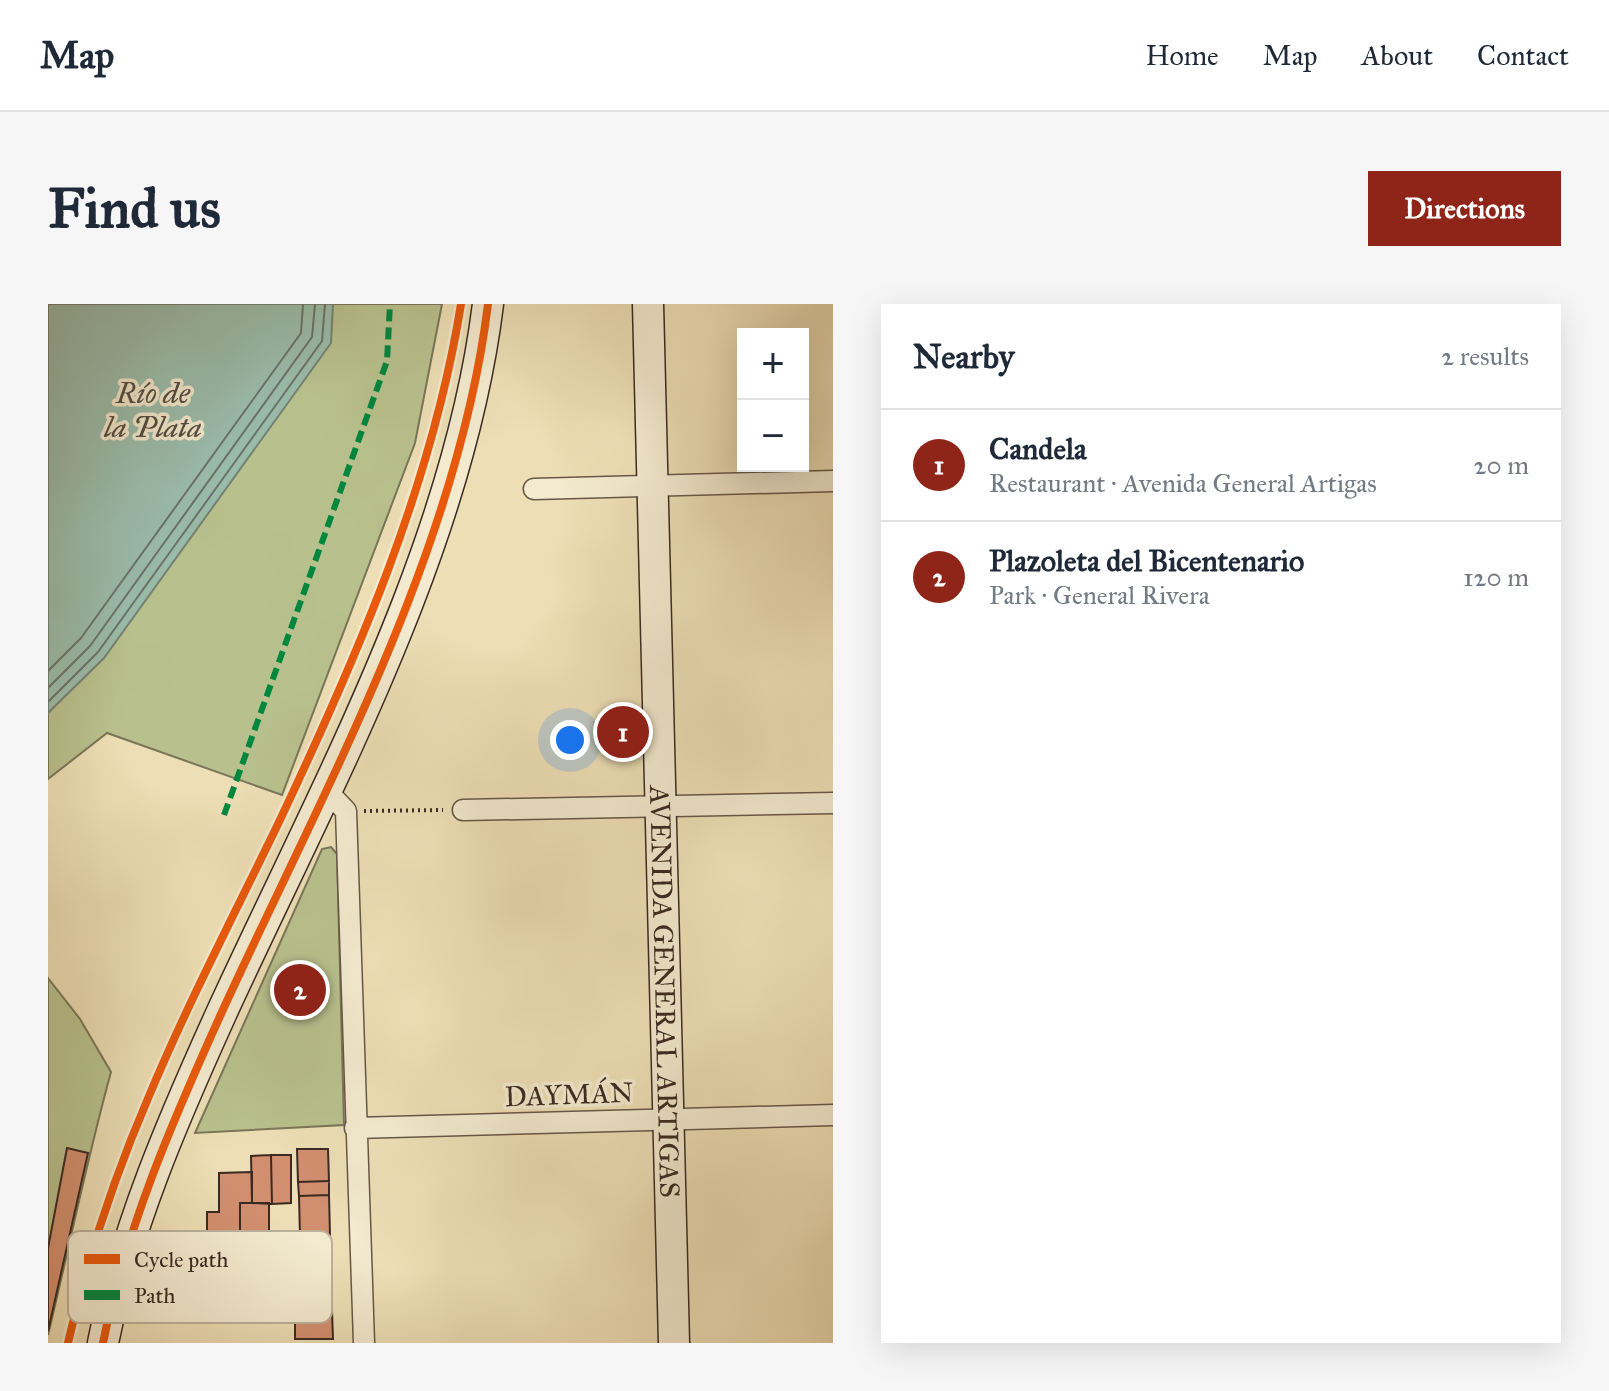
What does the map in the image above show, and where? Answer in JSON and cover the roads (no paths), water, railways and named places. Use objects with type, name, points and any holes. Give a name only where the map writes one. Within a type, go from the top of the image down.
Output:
[{"type":"street","points":[[134,1231],[181,1103],[336,801],[430,539],[468,408],[488,304]]},
{"type":"street","name":"AVENIDA GENERAL ARTIGAS","points":[[648,304],[674,1343]]},
{"type":"street","points":[[534,489],[833,481]]},
{"type":"street","points":[[336,801],[364,1343]]},
{"type":"street","points":[[463,810],[833,803]]},
{"type":"street","name":"DAYMÁN","points":[[355,1128],[833,1115]]},
{"type":"street","points":[[103,1343],[108,1323]]},
{"type":"water","name":"Río de la Plata","points":[[48,304],[333,304],[331,343],[104,658],[48,713]]},
{"type":"place","name":"Candela","points":[[623,732]]},
{"type":"place","name":"Plazoleta del Bicentenario","points":[[300,990]]}]
